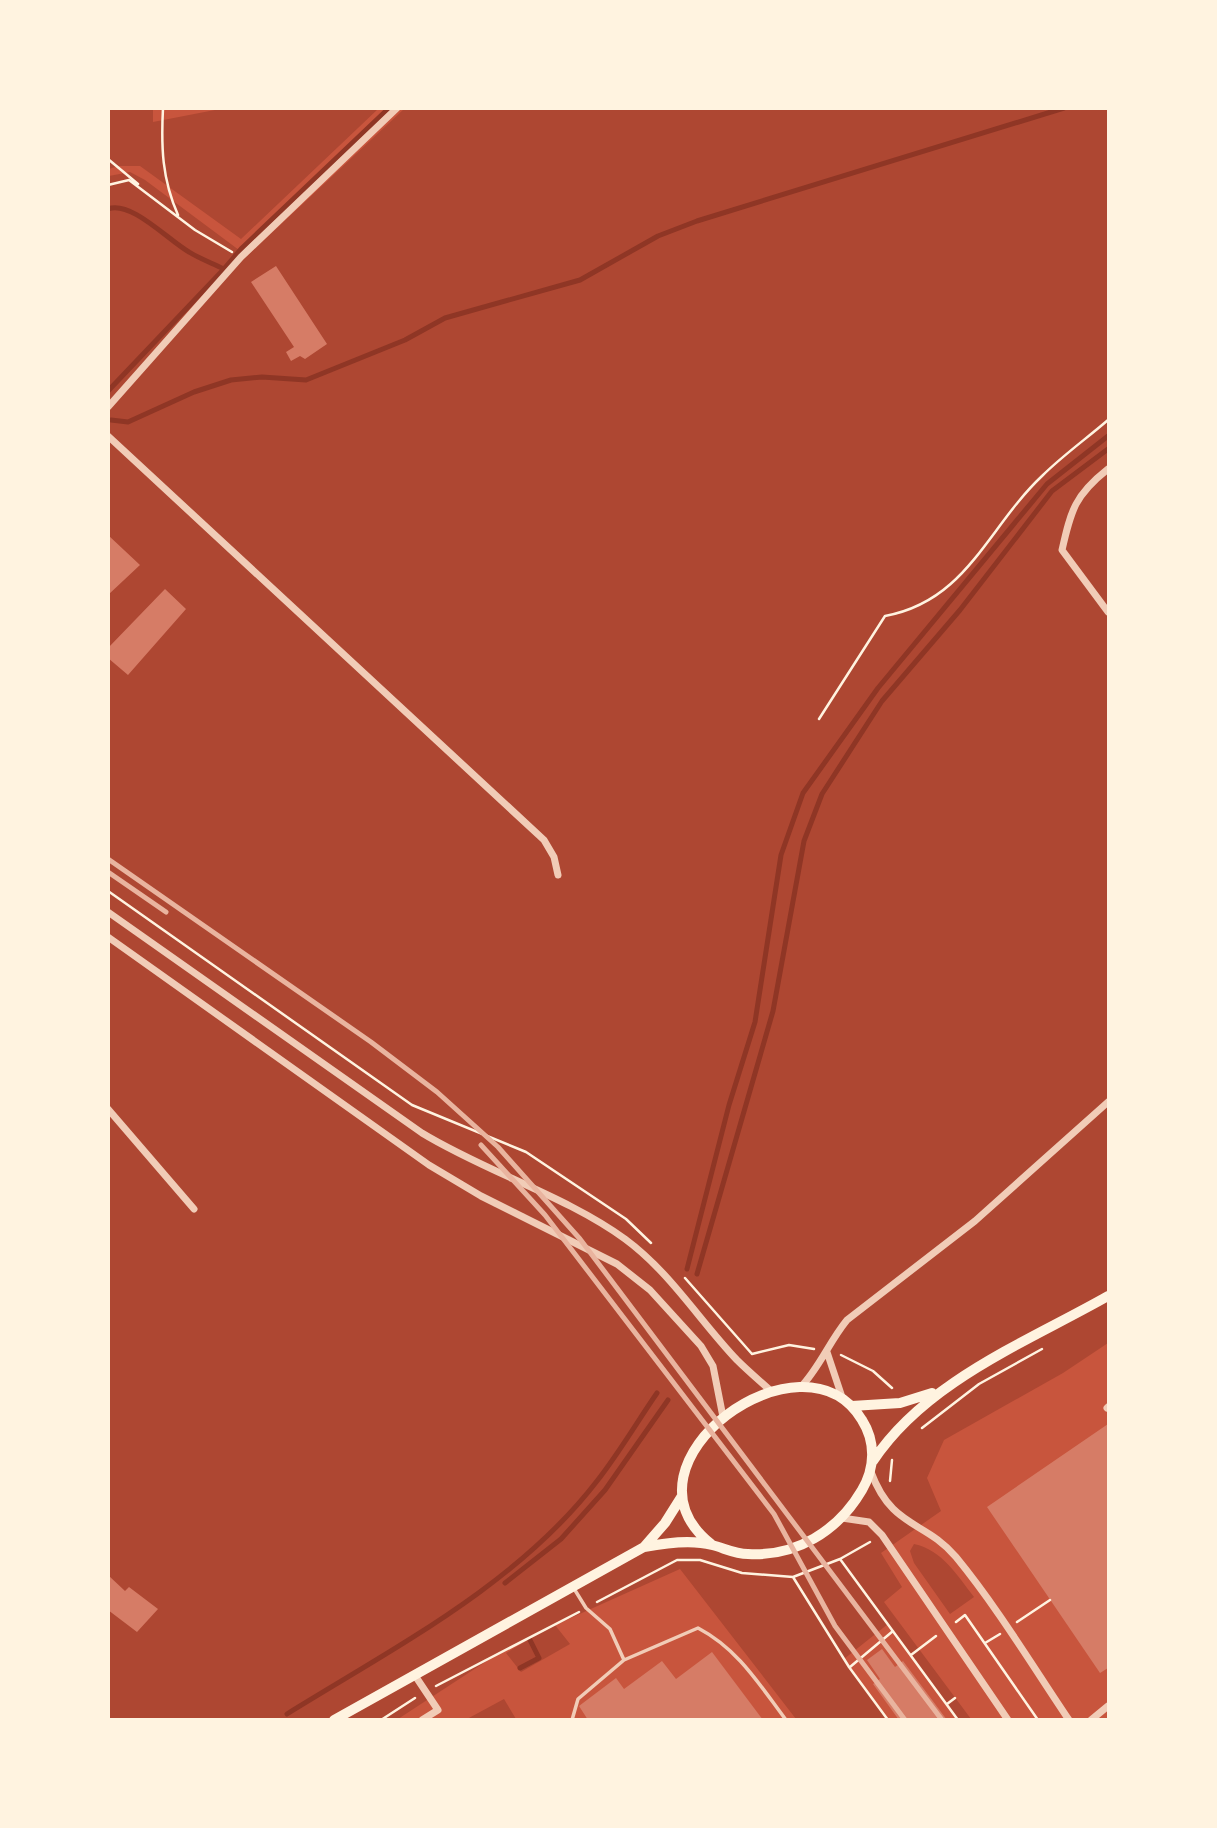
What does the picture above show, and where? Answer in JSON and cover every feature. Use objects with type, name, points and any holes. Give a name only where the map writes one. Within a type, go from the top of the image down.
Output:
[{"type":"main road","points":[[711,1544],[690,1524],[682,1496],[683,1479],[697,1446],[723,1417],[755,1397],[800,1388],[817,1390],[848,1403],[900,1403],[938,1391],[1108,1296]]},
{"type":"main road","points":[[644,1546],[678,1542],[711,1544],[746,1554],[781,1551],[814,1539],[842,1518],[857,1499],[872,1466],[908,1417],[938,1391]]},
{"type":"main road","points":[[848,1403],[868,1431],[872,1466]]},
{"type":"main road","points":[[334,1720],[415,1677],[644,1546],[665,1523],[682,1496]]},
{"type":"street","points":[[108,407],[241,257],[397,108]]},
{"type":"street","points":[[108,436],[544,841],[555,857],[558,875]]},
{"type":"street","points":[[1108,469],[1087,485],[1071,509],[1062,550],[1108,612]]},
{"type":"street","points":[[108,912],[422,1133],[464,1158],[585,1215],[625,1239],[698,1311],[736,1359],[772,1392]]},
{"type":"street","points":[[108,937],[429,1165],[481,1196],[617,1264],[650,1290],[701,1346],[713,1366],[723,1417]]},
{"type":"street","points":[[800,1388],[847,1320],[975,1221],[1108,1102]]},
{"type":"street","points":[[108,1109],[194,1209]]},
{"type":"street","points":[[827,1351],[836,1385],[848,1403]]},
{"type":"street","points":[[872,1466],[881,1494],[897,1514],[940,1542],[963,1566],[1069,1720]]},
{"type":"street","points":[[842,1518],[869,1522],[882,1535],[1008,1720]]},
{"type":"street","points":[[415,1677],[438,1710],[422,1720]]},
{"type":"street","points":[[1091,1720],[1108,1706]]},
{"type":"lane","points":[[573,1587],[586,1608],[610,1629],[624,1660]]},
{"type":"lane","points":[[572,1720],[578,1699],[624,1660],[698,1628],[719,1639],[740,1658],[786,1720]]},
{"type":"path","points":[[163,108],[161,150],[167,186],[178,216]]},
{"type":"path","points":[[108,159],[178,216],[230,251]]},
{"type":"path","points":[[108,186],[129,180],[144,188]]},
{"type":"path","points":[[819,719],[885,616],[910,611],[941,595],[1041,477],[1108,421]]},
{"type":"path","points":[[108,891],[412,1105],[526,1153],[626,1219],[654,1245]]},
{"type":"path","points":[[680,1272],[752,1354]]},
{"type":"path","points":[[916,1432],[979,1384],[1050,1344]]},
{"type":"path","points":[[736,1359],[789,1345],[827,1351],[862,1364],[892,1388]]},
{"type":"path","points":[[891,1487],[889,1477],[893,1457]]},
{"type":"path","points":[[381,1720],[426,1692],[677,1560],[700,1560],[742,1573],[793,1577],[840,1559],[873,1540]]},
{"type":"path","points":[[840,1559],[958,1720]]},
{"type":"path","points":[[793,1577],[849,1667],[888,1720]]},
{"type":"path","points":[[849,1667],[893,1631]]},
{"type":"path","points":[[947,1704],[955,1698]]},
{"type":"shaded area","points":[[109,109],[153,109],[153,122],[220,109],[378,109],[241,239],[140,166],[118,166],[109,169]]},
{"type":"shaded area","points":[[404,109],[1108,109],[1108,1343],[1063,1373],[944,1440],[927,1478],[941,1511],[881,1553],[902,1587],[884,1602],[971,1719],[958,1719],[888,1624],[844,1659],[888,1719],[796,1719],[680,1569],[555,1625],[570,1644],[521,1672],[506,1653],[533,1637],[496,1655],[398,1719],[109,1719],[109,176],[130,172],[145,180],[247,256]]},
{"type":"shaded area","points":[[914,1544],[941,1558],[974,1597],[950,1614],[914,1563],[910,1551]]},
{"type":"shaded area","points":[[504,1699],[516,1719],[467,1719]]},
{"type":"building","points":[[276,266],[327,344],[305,359],[300,356],[291,361],[286,352],[294,347],[251,282]]},
{"type":"building","points":[[108,535],[140,565],[108,595]]},
{"type":"building","points":[[165,589],[186,609],[128,675],[108,658],[108,648]]},
{"type":"building","points":[[1108,1424],[1108,1668],[1100,1673],[987,1507]]},
{"type":"building","points":[[108,1575],[125,1591],[129,1587],[158,1609],[137,1632],[108,1610]]},
{"type":"building","points":[[882,1649],[895,1667],[903,1661],[947,1720],[899,1720],[873,1684],[880,1679],[867,1660]]},
{"type":"building","points":[[712,1652],[763,1720],[588,1720],[579,1706],[616,1678],[624,1689],[662,1661],[676,1679]]},
{"type":"waterway","points":[[108,209],[128,210],[189,252],[224,269],[242,248],[389,108]]},
{"type":"waterway","points":[[111,420],[128,422],[194,392],[231,380],[262,377],[306,380],[405,340],[445,318],[580,280],[658,236],[697,221],[1064,108]]},
{"type":"waterway","points":[[108,391],[224,269]]},
{"type":"waterway","points":[[687,1269],[729,1105],[755,1022],[781,855],[803,793],[878,688],[1047,484],[1108,436]]},
{"type":"waterway","points":[[697,1274],[773,1011],[804,841],[822,794],[882,701],[960,610],[1052,491],[1108,449]]},
{"type":"waterway","points":[[287,1714],[453,1611],[530,1551],[565,1518],[597,1481],[657,1393]]},
{"type":"waterway","points":[[505,1583],[561,1539],[605,1490],[668,1400]]},
{"type":"waterway","points":[[520,1668],[539,1658],[530,1640]]},
{"type":"railway","points":[[108,859],[371,1042],[437,1092],[498,1147],[580,1239],[942,1720]]},
{"type":"railway","points":[[108,872],[166,912]]},
{"type":"railway","points":[[481,1145],[545,1215],[774,1514],[835,1626],[905,1720]]}]
